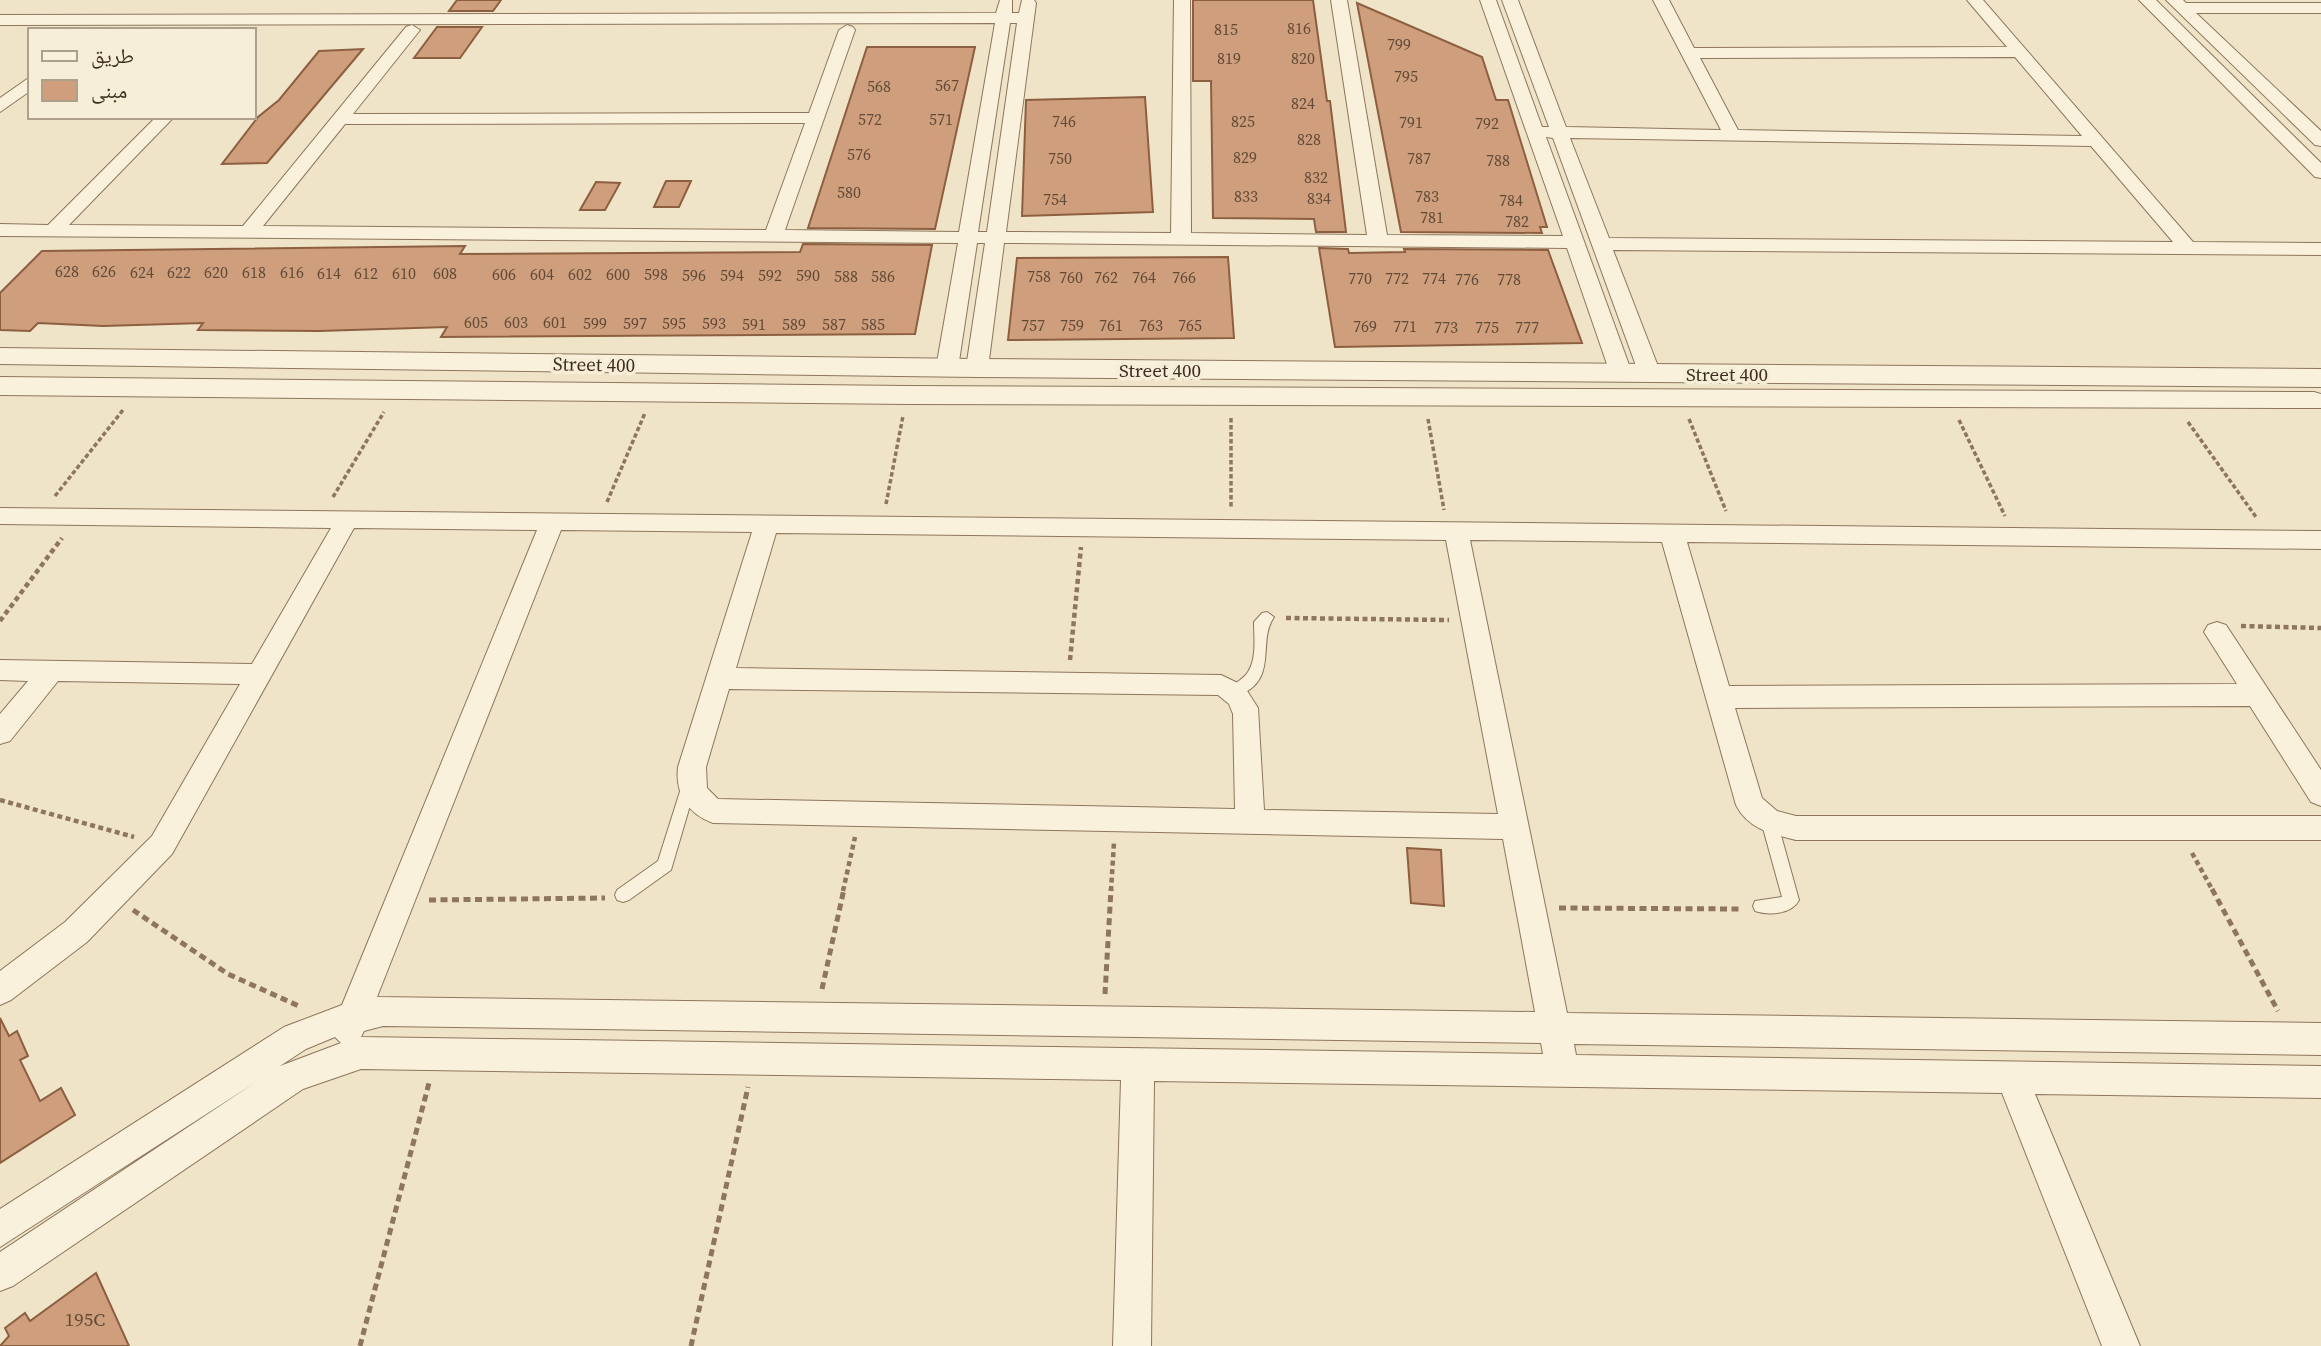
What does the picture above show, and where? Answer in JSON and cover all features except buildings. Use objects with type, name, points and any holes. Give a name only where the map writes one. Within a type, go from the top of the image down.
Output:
[{"type":"street","points":[[105,20],[128,0]]},
{"type":"street","points":[[354,25],[374,0]]},
{"type":"street","points":[[686,19],[696,0]]},
{"type":"street","points":[[774,236],[858,0]]},
{"type":"street","points":[[1181,239],[1182,0]]},
{"type":"street","points":[[1339,0],[1378,241]]},
{"type":"street","points":[[1488,0],[1621,373]]},
{"type":"street","points":[[1510,0],[1650,374]]},
{"type":"street","points":[[1661,0],[1732,135]]},
{"type":"street","points":[[1975,0],[2188,248]]},
{"type":"street","points":[[2147,0],[2321,173]]},
{"type":"street","points":[[2183,8],[2321,8]]},
{"type":"street","points":[[2183,8],[2321,18]]},
{"type":"street","points":[[2183,8],[2321,141]]},
{"type":"street","points":[[947,368],[1003,16]]},
{"type":"street","points":[[0,20],[354,25],[412,30],[850,24],[1026,16],[975,382]]},
{"type":"street","points":[[256,30],[354,25],[686,19],[850,24]]},
{"type":"street","points":[[0,30],[28,30]]},
{"type":"street","points":[[248,232],[412,30]]},
{"type":"street","points":[[1688,52],[2020,51]]},
{"type":"street","points":[[0,107],[28,84]]},
{"type":"street","points":[[340,119],[816,118]]},
{"type":"street","points":[[52,231],[164,119]]},
{"type":"street","points":[[1535,132],[2096,141]]},
{"type":"street","points":[[0,230],[1574,242]]},
{"type":"street","points":[[1601,244],[2321,249]]},
{"type":"street","name":"Street 400","points":[[0,356],[947,368],[975,382],[1231,396],[2321,401]]},
{"type":"street","name":"Street 400","points":[[0,386],[908,395],[975,382],[1621,373],[2321,378]]},
{"type":"street","points":[[2200,377],[2217,401]]},
{"type":"street","points":[[0,516],[2321,540]]},
{"type":"street","points":[[0,990],[76,932],[114,897],[162,845],[259,674],[333,520]]},
{"type":"street","points":[[341,1057],[343,1019],[401,900],[552,522]]},
{"type":"street","points":[[767,524],[692,767],[690,783],[696,800],[713,811],[1515,827]]},
{"type":"street","points":[[1452,531],[1474,620],[1563,1071]]},
{"type":"street","points":[[1672,533],[1750,805],[1769,821],[1796,828],[2321,828]]},
{"type":"street","points":[[2217,632],[2321,794]]},
{"type":"street","points":[[0,670],[259,674]]},
{"type":"street","points":[[0,733],[52,670]]},
{"type":"street","points":[[719,678],[1221,685],[1235,691],[1243,701],[1246,714],[1250,822]]},
{"type":"street","points":[[1719,697],[2257,695]]},
{"type":"street","points":[[0,1229],[276,1049],[343,1019],[412,1011],[2307,1038]]},
{"type":"street","points":[[0,1273],[291,1078],[341,1057],[371,1052],[1138,1066],[2321,1082]]},
{"type":"street","points":[[1132,1346],[1138,1066]]},
{"type":"street","points":[[2012,1077],[2121,1346]]},
{"type":"lane","points":[[1235,691],[1259,670],[1261,622],[1267,617]]},
{"type":"lane","points":[[623,895],[665,865],[690,783]]},
{"type":"lane","points":[[1761,906],[1782,905],[1791,900],[1769,821]]},
{"type":"path","points":[[38,517],[141,388]]},
{"type":"path","points":[[333,520],[397,390]]},
{"type":"path","points":[[599,522],[653,393]]},
{"type":"path","points":[[881,525],[908,395]]},
{"type":"path","points":[[1231,396],[1232,529]]},
{"type":"path","points":[[1424,397],[1452,531]]},
{"type":"path","points":[[1680,399],[1735,534]]},
{"type":"path","points":[[1949,400],[2016,537]]},
{"type":"path","points":[[2173,401],[2273,540]]},
{"type":"path","points":[[0,621],[77,517]]},
{"type":"path","points":[[1068,682],[1083,527]]},
{"type":"path","points":[[1267,617],[1474,620]]},
{"type":"path","points":[[2217,632],[2221,626],[2321,628]]},
{"type":"path","points":[[0,800],[162,845]]},
{"type":"path","points":[[816,1017],[859,816]]},
{"type":"path","points":[[1103,1021],[1116,820]]},
{"type":"path","points":[[2178,828],[2307,1038]]},
{"type":"path","points":[[401,900],[623,895]]},
{"type":"path","points":[[114,897],[228,974],[343,1019]]},
{"type":"path","points":[[1531,907],[1739,909]]},
{"type":"path","points":[[360,1346],[438,1053]]},
{"type":"path","points":[[691,1346],[754,1058]]}]
